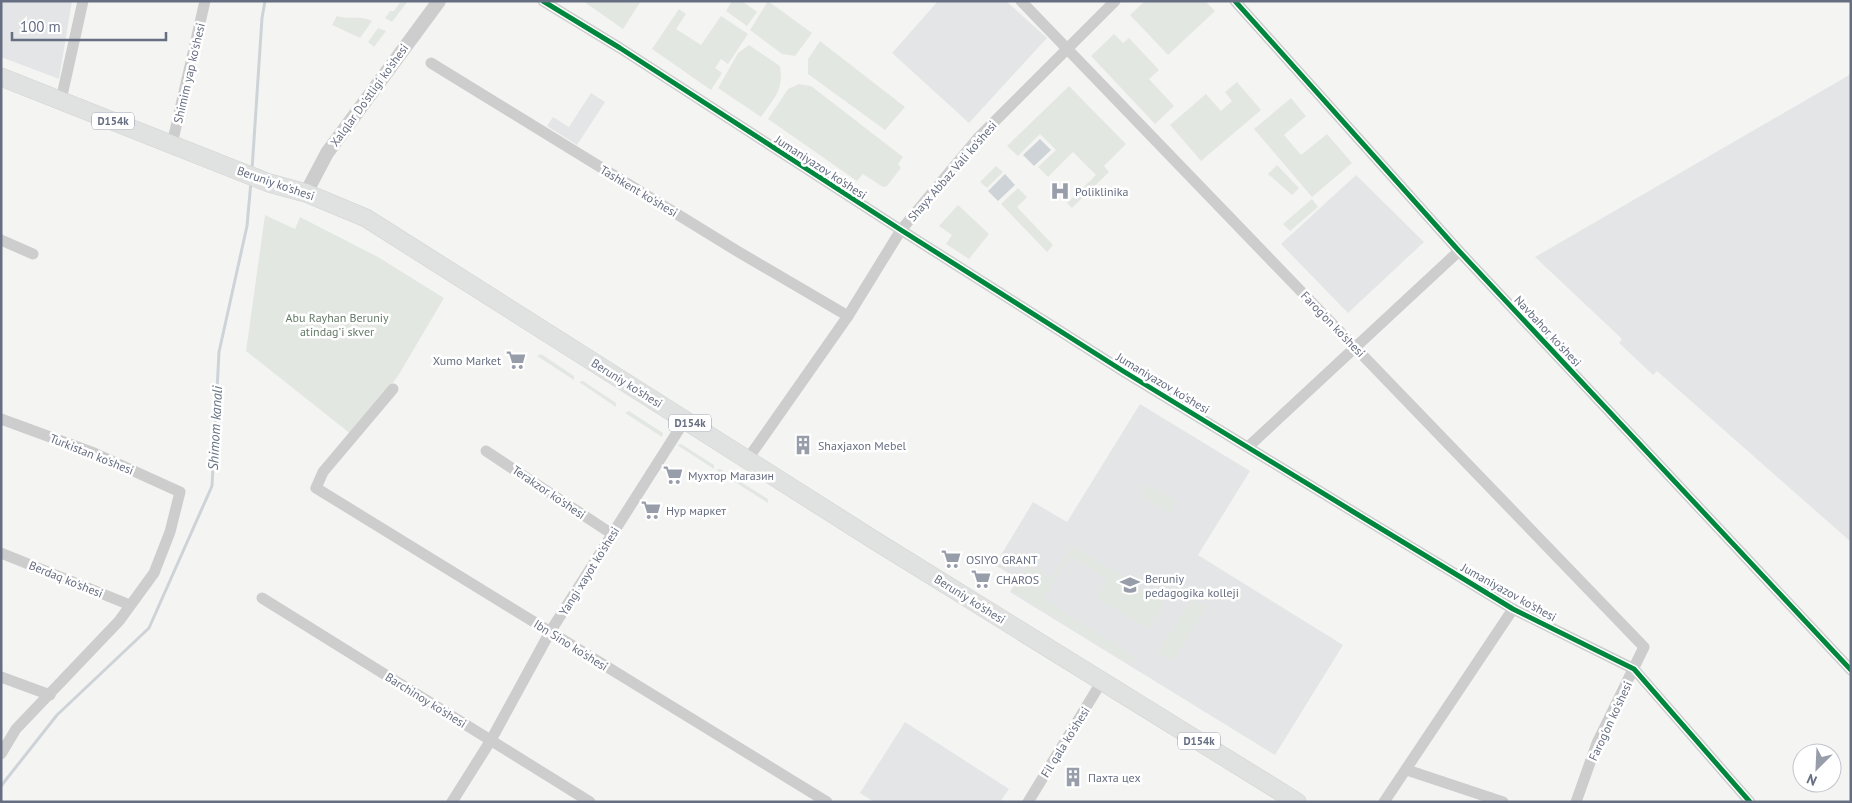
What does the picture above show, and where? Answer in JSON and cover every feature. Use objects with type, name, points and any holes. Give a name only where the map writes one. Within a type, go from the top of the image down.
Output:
[{"type":"main road","name":"Beruniy ko'shesi","points":[[1,77],[269,183],[306,193],[366,218],[747,460],[1297,802]]},
{"type":"street","points":[[61,100],[83,1]]},
{"type":"street","name":"Shimim yap ko'shesi","points":[[172,144],[205,1]]},
{"type":"street","name":"Xalqlar Do'stligi ko'shesi","points":[[306,193],[327,153],[438,1]]},
{"type":"street","name":"Jumaniyazov ko'shesi","points":[[543,1],[620,48],[1122,370],[1513,609],[1634,669],[1750,802]]},
{"type":"street","name":"Farog'on ko'shesi","points":[[1021,1],[1644,647],[1597,743],[1576,802]]},
{"type":"street","name":"Shayx Abbaz Vali ko'shesi","points":[[747,460],[848,316],[901,230],[978,138],[1115,1]]},
{"type":"street","name":"Navbahor ko'shesi","points":[[1235,1],[1459,250],[1851,670]]},
{"type":"street","name":"Tashkent ko'shesi","points":[[431,63],[728,246],[848,316]]},
{"type":"street","points":[[1,240],[33,254]]},
{"type":"street","points":[[1249,446],[1459,250]]},
{"type":"street","name":"Ibn Sino ko'shesi","points":[[393,390],[328,467],[316,488],[827,802]]},
{"type":"street","name":"Turkistan ko'shesi","points":[[1,419],[94,453],[180,492],[170,532],[154,573],[130,605]]},
{"type":"street","name":"Yangi xayot ko'shesi","points":[[452,802],[491,740],[550,632],[686,420]]},
{"type":"street","name":"Terakzor ko'shesi","points":[[486,451],[612,534]]},
{"type":"street","name":"Berdaq ko'shesi","points":[[1,553],[130,605]]},
{"type":"street","name":"Barchinoy ko'shesi","points":[[262,598],[590,802]]},
{"type":"street","points":[[1,754],[16,729],[119,622],[130,605]]},
{"type":"street","points":[[1384,802],[1513,609]]},
{"type":"street","points":[[1,676],[50,695]]},
{"type":"street","name":"Fil qala ko'shesi","points":[[1028,802],[1102,681]]},
{"type":"street","points":[[1407,770],[1503,802]]},
{"type":"shaded area","points":[[1,1],[72,1],[59,79],[1,57]]},
{"type":"shaded area","points":[[938,1],[1006,1],[1047,38],[969,123],[892,53]]},
{"type":"shaded area","points":[[1851,74],[1851,542],[1657,371],[1653,375],[1619,343],[1622,339],[1535,257]]},
{"type":"shaded area","points":[[591,93],[605,102],[577,145],[547,126],[553,117],[569,127]]},
{"type":"shaded area","points":[[1040,139],[1051,150],[1034,166],[1023,155]]},
{"type":"shaded area","points":[[1005,174],[1015,185],[998,201],[988,191]]},
{"type":"shaded area","points":[[1356,175],[1424,242],[1348,313],[1281,244]]},
{"type":"shaded area","name":"Beruniy pedagogika kolleji","points":[[1140,404],[1250,471],[1198,555],[1343,645],[1275,755],[1010,592],[1018,579],[995,565],[1033,502],[1067,522]]},
{"type":"shaded area","points":[[905,722],[1009,789],[1000,802],[874,802],[860,793]]},
{"type":"green space","points":[[401,1],[408,1],[392,22],[385,18],[390,11],[394,11]]},
{"type":"green space","points":[[583,1],[641,1],[623,29]]},
{"type":"green space","points":[[732,1],[742,1],[757,12],[747,26],[726,11]]},
{"type":"green space","points":[[768,1],[812,33],[795,56],[782,54],[750,30]]},
{"type":"green space","points":[[1145,1],[1205,1],[1215,11],[1168,55],[1130,15]]},
{"type":"green space","points":[[679,9],[686,14],[676,29],[701,45],[721,16],[748,34],[728,64],[721,59],[715,68],[722,73],[711,90],[652,49]]},
{"type":"green space","points":[[337,16],[364,18],[372,21],[360,38],[332,25]]},
{"type":"green space","points":[[378,28],[386,31],[374,47],[368,42]]},
{"type":"green space","points":[[1114,34],[1123,43],[1129,38],[1159,70],[1149,79],[1174,106],[1155,124],[1091,56]]},
{"type":"green space","points":[[820,41],[905,107],[885,130],[808,74],[808,59]]},
{"type":"green space","points":[[749,45],[780,66],[781,82],[777,94],[761,117],[718,88],[738,53]]},
{"type":"green space","points":[[1237,82],[1261,110],[1201,161],[1170,125],[1206,94],[1221,111],[1232,101],[1225,92]]},
{"type":"green space","points":[[799,84],[811,86],[903,157],[898,164],[901,168],[887,186],[883,187],[863,174],[857,181],[768,119],[788,89]]},
{"type":"green space","points":[[1069,86],[1126,144],[1104,166],[1109,172],[1072,208],[1067,203],[1096,175],[1073,152],[1048,177],[1038,167],[1056,150],[1040,134],[1018,156],[1007,146]]},
{"type":"green space","points":[[1291,98],[1306,116],[1284,135],[1301,155],[1327,134],[1352,163],[1312,197],[1254,129]]},
{"type":"green space","points":[[1277,165],[1299,188],[1292,195],[1268,174]]},
{"type":"green space","points":[[996,166],[1003,172],[987,188],[980,182]]},
{"type":"green space","points":[[1018,188],[1027,197],[1017,207],[1053,245],[1047,252],[1001,204]]},
{"type":"green space","points":[[1312,199],[1318,207],[1290,231],[1283,224]]},
{"type":"green space","points":[[958,205],[989,234],[969,259],[946,244],[952,235],[939,226]]},
{"type":"green space","name":"Abu Rayhan Beruniy atindag'i skver","points":[[265,215],[295,229],[300,217],[378,257],[444,298],[398,376],[352,435],[246,351]]},
{"type":"green space","points":[[541,354],[574,376],[574,380],[537,356]]},
{"type":"green space","points":[[583,381],[616,403],[616,407],[579,382]]},
{"type":"green space","points":[[629,411],[663,433],[662,437],[625,413]]},
{"type":"green space","points":[[681,444],[714,465],[714,469],[677,445]]},
{"type":"green space","points":[[720,469],[768,499],[768,503],[716,470]]},
{"type":"green space","points":[[1147,485],[1177,501],[1170,513],[1141,496]]},
{"type":"green space","points":[[1072,545],[1164,603],[1148,629],[1096,597],[1107,579],[1070,556],[1043,599],[1136,658],[1131,665],[1012,591],[1029,564],[1051,578]]},
{"type":"green space","points":[[1192,599],[1206,608],[1172,661],[1158,652]]},
{"type":"waterway","name":"Shimom kanali","points":[[252,170],[262,18],[265,1]]},
{"type":"waterway","name":"Shimom kanali","points":[[1,786],[57,715],[149,628],[212,486],[219,352],[247,226],[251,181]]},
{"type":"cycle path","points":[[543,1],[620,48],[1123,371],[1513,609],[1634,669],[1750,802]]},
{"type":"cycle path","points":[[1235,1],[1459,251],[1851,670]]},
{"type":"place","name":"Poliklinika","points":[[1060,191]]},
{"type":"place","name":"Xumo Market","points":[[516,360]]},
{"type":"place","name":"Shaxjaxon Mebel","points":[[803,445]]},
{"type":"place","name":"Мухтор Магазин","points":[[673,475]]},
{"type":"place","name":"Нур маркет","points":[[651,510]]},
{"type":"place","name":"OSIYO GRANT","points":[[951,559]]},
{"type":"place","name":"CHAROS","points":[[981,579]]},
{"type":"place","name":"Beruniy pedagogika kolleji","points":[[1130,585]]},
{"type":"place","name":"Пахта цех","points":[[1073,777]]}]
